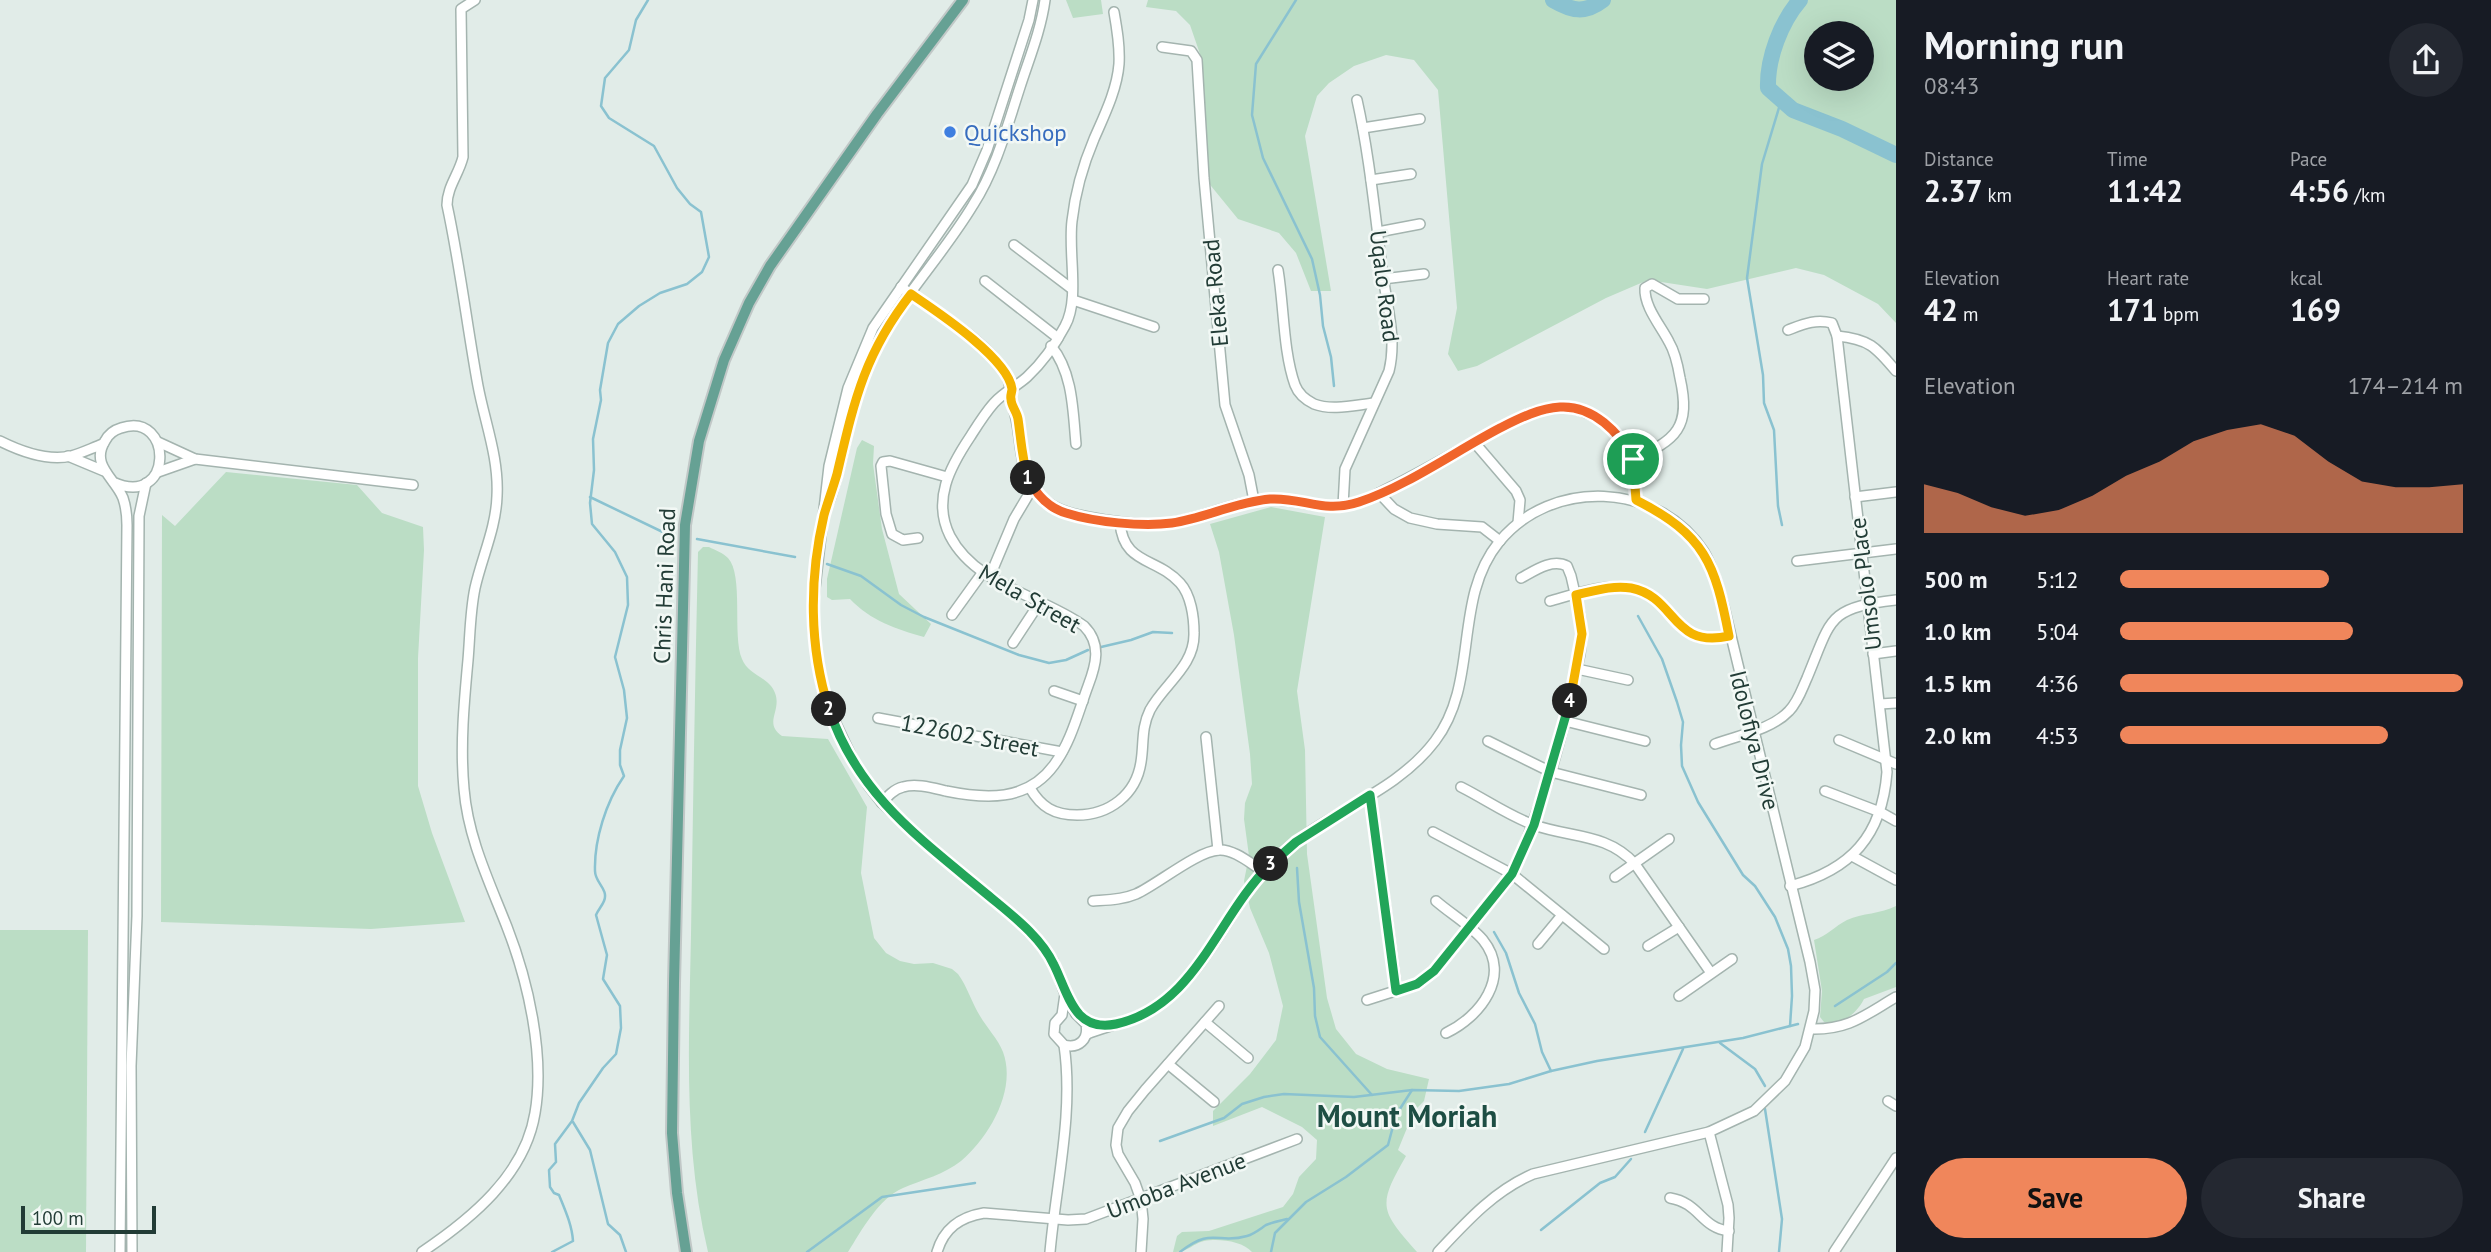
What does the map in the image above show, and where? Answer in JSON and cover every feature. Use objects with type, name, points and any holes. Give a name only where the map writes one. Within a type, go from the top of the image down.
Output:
[{"type":"main road","name":"Chris Hani Road","points":[[685,1252],[672,1133],[674,983],[685,525],[699,441],[724,360],[749,303],[770,266],[877,114],[963,0]]},
{"type":"street","points":[[422,1252],[471,1216],[495,1192],[514,1165],[527,1142],[535,1115],[538,1083],[533,1032],[522,971],[477,853],[464,789],[463,735],[471,625],[475,590],[493,525],[497,499],[497,474],[479,390],[447,205],[447,194],[460,170],[463,157],[461,9],[475,0]]},
{"type":"street","points":[[1033,0],[990,139],[972,185],[869,337],[848,387],[829,466],[813,605],[814,636],[822,687],[840,737],[854,762],[882,803],[1037,940],[1053,961],[1065,994],[1087,1034],[1084,1040],[1075,1046],[1064,1045],[1054,1034],[1055,1023],[1062,1015],[1065,994]]},
{"type":"street","points":[[824,514],[833,491],[850,416],[872,354],[894,315],[961,224],[987,180],[1030,57],[1045,0]]},
{"type":"street","points":[[1114,12],[1119,42],[1118,67],[1112,93],[1090,151],[1072,221],[1070,251],[1073,300],[1154,327]]},
{"type":"street","name":"Eleka Road","points":[[1162,47],[1185,49],[1194,53],[1197,60],[1204,178],[1225,405],[1249,475],[1254,501]]},
{"type":"street","name":"Uqalo Road","points":[[1343,506],[1345,469],[1389,371],[1393,354],[1371,180],[1356,100]]},
{"type":"street","points":[[1363,128],[1420,119]]},
{"type":"street","points":[[1371,180],[1411,174]]},
{"type":"street","points":[[1378,232],[1420,224]]},
{"type":"street","points":[[1014,246],[1073,289]]},
{"type":"street","points":[[1278,270],[1290,359],[1296,386],[1302,395],[1315,404],[1327,407],[1374,402]]},
{"type":"street","points":[[1384,279],[1424,274]]},
{"type":"street","points":[[985,281],[1058,338]]},
{"type":"street","points":[[1633,459],[1652,451],[1674,436],[1683,420],[1686,402],[1673,350],[1646,298],[1646,288],[1652,284],[1678,299],[1704,299]]},
{"type":"street","points":[[901,287],[951,322],[999,364],[1012,387],[1011,401],[1018,416],[1024,466],[1033,487],[1043,499],[1066,513],[1119,522],[1171,523],[1254,501],[1274,499],[1316,506],[1343,506],[1365,500],[1525,415],[1560,406],[1597,417],[1624,442],[1633,459],[1636,500]]},
{"type":"street","name":"Mela Street","points":[[1030,788],[1046,775],[1062,752],[1095,666],[1097,653],[1094,640],[1088,630],[1077,621],[987,574],[961,553],[948,532],[943,510],[947,477],[986,413],[1012,387],[1027,377],[1058,338],[1069,318],[1073,300]]},
{"type":"street","points":[[1788,330],[1808,322],[1832,323],[1837,335],[1865,340],[1881,353],[1896,371]]},
{"type":"street","name":"Umsolo Place","points":[[1790,886],[1827,873],[1852,856],[1865,841],[1880,812],[1886,784],[1880,704],[1837,335]]},
{"type":"street","points":[[1051,346],[1059,355],[1068,383],[1076,444]]},
{"type":"street","points":[[120,1252],[127,524],[123,498],[104,471],[100,457],[103,444],[114,431],[132,426],[143,428],[158,442],[195,459],[413,485]]},
{"type":"street","points":[[0,441],[18,450],[39,455],[68,456],[104,471]]},
{"type":"street","points":[[158,442],[161,462],[158,472]]},
{"type":"street","points":[[1474,442],[1519,495],[1518,523]]},
{"type":"street","points":[[68,456],[103,444]]},
{"type":"street","points":[[113,482],[132,488],[146,483],[158,472],[195,459]]},
{"type":"street","points":[[918,538],[903,540],[892,534],[886,514],[881,466],[886,460],[947,477]]},
{"type":"street","points":[[132,1252],[131,1066],[137,916],[139,516],[146,483]]},
{"type":"street","points":[[952,615],[987,574],[1033,487]]},
{"type":"street","points":[[1855,497],[1896,492]]},
{"type":"street","points":[[1379,493],[1394,509],[1410,518],[1463,527],[1482,527],[1500,541]]},
{"type":"street","name":"Idolofiya Drive","points":[[1087,1034],[1139,1017],[1170,997],[1197,966],[1263,871],[1296,842],[1418,761],[1436,740],[1458,695],[1473,594],[1480,573],[1500,541],[1518,523],[1542,508],[1574,498],[1610,496],[1636,500],[1673,520],[1696,541],[1713,570],[1790,886],[1802,925],[1815,990],[1811,1029],[1797,1063],[1771,1097],[1754,1111],[1709,1132],[1533,1174],[1515,1182],[1480,1208],[1438,1252]]},
{"type":"street","points":[[882,803],[890,794],[905,786],[929,787],[986,797],[1002,796],[1030,788],[1048,810],[1059,813],[1093,813],[1118,802],[1132,787],[1139,770],[1144,724],[1151,709],[1191,653],[1194,634],[1186,593],[1173,577],[1128,549],[1121,535],[1119,522]]},
{"type":"street","points":[[1797,561],[1896,549]]},
{"type":"street","points":[[1367,1000],[1426,979],[1470,929],[1512,874],[1534,825],[1566,721],[1582,634],[1576,595],[1569,570],[1563,564],[1550,564],[1521,578]]},
{"type":"street","points":[[1550,601],[1613,587],[1633,588],[1653,598],[1693,635],[1708,639],[1729,636]]},
{"type":"street","points":[[1715,744],[1772,724],[1788,712],[1800,695],[1830,625],[1840,613],[1867,603],[1896,600]]},
{"type":"street","points":[[1013,643],[1040,602]]},
{"type":"street","points":[[1873,654],[1896,652]]},
{"type":"street","points":[[1577,669],[1628,680]]},
{"type":"street","points":[[1054,691],[1083,701]]},
{"type":"street","points":[[1880,704],[1896,703]]},
{"type":"street","name":"122602 Street","points":[[878,718],[1062,752]]},
{"type":"street","points":[[1566,721],[1645,741]]},
{"type":"street","points":[[1206,737],[1218,850]]},
{"type":"street","points":[[1839,740],[1896,764]]},
{"type":"street","points":[[1488,741],[1550,772],[1641,795]]},
{"type":"street","points":[[1461,787],[1534,825],[1612,844],[1635,864],[1711,973]]},
{"type":"street","points":[[1825,791],[1896,821]]},
{"type":"street","points":[[1370,795],[1396,991]]},
{"type":"street","points":[[1433,832],[1512,874],[1604,949]]},
{"type":"street","points":[[1615,877],[1669,839]]},
{"type":"street","points":[[1093,901],[1118,899],[1138,893],[1194,860],[1218,850],[1233,854],[1263,871]]},
{"type":"street","points":[[1852,856],[1896,880]]},
{"type":"street","points":[[1436,901],[1470,929],[1490,950],[1495,972],[1493,985],[1471,1019],[1446,1033]]},
{"type":"street","points":[[1538,944],[1562,915]]},
{"type":"street","points":[[1648,946],[1679,927]]},
{"type":"street","points":[[1679,996],[1732,959]]},
{"type":"street","points":[[1811,1029],[1848,1025],[1896,997]]},
{"type":"street","points":[[1141,1252],[1141,1200],[1135,1183],[1118,1154],[1118,1128],[1128,1111],[1219,1006]]},
{"type":"street","points":[[1062,1015],[1080,1017],[1106,1026]]},
{"type":"street","points":[[1205,1022],[1248,1058]]},
{"type":"street","points":[[1050,1252],[1065,1121],[1068,1070],[1064,1045]]},
{"type":"street","points":[[1068,1070],[1075,1046]]},
{"type":"street","points":[[1168,1064],[1214,1102]]},
{"type":"street","points":[[1709,1132],[1728,1205],[1727,1252]]},
{"type":"street","name":"Umoba Avenue","points":[[937,1252],[942,1238],[950,1228],[971,1215],[1086,1219],[1297,1139]]},
{"type":"street","points":[[1834,1252],[1896,1158]]},
{"type":"street","points":[[1670,1198],[1690,1204],[1712,1226],[1729,1231]]},
{"type":"green space","points":[[1066,0],[1101,0],[1103,14],[1073,18]]},
{"type":"green space","points":[[1148,0],[1896,0],[1896,323],[1878,304],[1824,275],[1796,268],[1707,289],[1648,280],[1606,298],[1477,366],[1458,371],[1448,354],[1457,308],[1438,90],[1414,60],[1386,55],[1354,66],[1329,83],[1317,96],[1305,136],[1331,291],[1311,291],[1296,253],[1279,233],[1238,219],[1207,181],[1200,54],[1190,25],[1176,11],[1146,7]]},
{"type":"green space","points":[[862,440],[874,446],[873,464],[882,529],[899,594],[931,624],[924,637],[875,619],[850,599],[832,600],[827,597],[827,579],[857,448]]},
{"type":"green space","points":[[226,472],[357,485],[382,513],[423,527],[418,658],[418,786],[432,833],[465,922],[371,929],[161,922],[162,515],[175,526]]},
{"type":"green space","points":[[1271,507],[1325,517],[1297,691],[1305,750],[1307,854],[1327,998],[1336,1029],[1356,1054],[1387,1069],[1429,1079],[1424,1101],[1414,1111],[1398,1150],[1406,1156],[1387,1197],[1390,1216],[1417,1252],[1252,1252],[1237,1243],[1216,1240],[1204,1241],[1183,1251],[1173,1252],[1177,1236],[1182,1232],[1209,1231],[1283,1207],[1293,1194],[1299,1177],[1316,1159],[1317,1140],[1302,1127],[1262,1107],[1213,1126],[1213,1111],[1250,1074],[1276,1040],[1283,1006],[1269,953],[1250,908],[1244,881],[1249,856],[1244,819],[1245,803],[1252,784],[1250,754],[1234,635],[1219,552],[1210,524]]},
{"type":"green space","points":[[703,547],[709,547],[726,556],[733,566],[737,591],[739,649],[745,664],[768,683],[775,693],[777,699],[773,721],[777,731],[782,736],[828,739],[867,807],[861,873],[874,938],[886,953],[900,961],[914,964],[933,963],[952,969],[958,974],[980,1016],[1001,1047],[1006,1067],[1006,1082],[998,1112],[971,1151],[948,1170],[894,1193],[871,1216],[848,1252],[708,1252],[700,1213],[691,1134],[689,1014],[698,552]]},
{"type":"green space","points":[[1896,906],[1896,987],[1864,999],[1853,1013],[1843,1020],[1824,1022],[1820,1017],[1822,991],[1814,940],[1847,920]]},
{"type":"green space","points":[[0,930],[88,930],[86,1252],[0,1252]]},
{"type":"waterway","points":[[552,1252],[573,1241],[570,1223],[559,1195],[550,1187],[549,1170],[556,1162],[555,1144],[572,1121],[579,1103],[616,1054],[621,1028],[620,1006],[603,979],[607,955],[596,915],[605,897],[595,871],[599,834],[612,797],[624,776],[620,765],[620,750],[627,718],[624,690],[615,657],[628,605],[627,577],[615,552],[592,524],[590,503],[594,470],[593,439],[601,400],[600,390],[608,343],[618,324],[660,293],[687,284],[702,272],[709,257],[701,212],[690,204],[677,188],[654,146],[609,118],[601,106],[605,78],[629,50],[636,20],[648,0]]},
{"type":"waterway","points":[[1296,0],[1256,64],[1252,115],[1263,158],[1312,259],[1334,386]]},
{"type":"waterway","points":[[1553,0],[1566,7],[1578,9],[1590,7],[1603,0]]},
{"type":"waterway","points":[[1800,0],[1776,41],[1768,88],[1793,110],[1842,129],[1896,155]]},
{"type":"waterway","points":[[1781,101],[1762,164],[1747,278],[1763,375],[1764,403],[1774,430],[1778,506],[1782,525]]},
{"type":"waterway","points":[[590,497],[671,536]]},
{"type":"waterway","points":[[697,539],[795,557]]},
{"type":"waterway","points":[[827,564],[861,576],[901,605],[924,617],[1019,655],[1049,663],[1066,660],[1088,650]]},
{"type":"waterway","points":[[1638,616],[1662,659],[1677,702],[1683,722],[1682,766],[1698,802],[1743,875],[1755,886],[1775,917],[1788,949],[1792,996],[1790,1026]]},
{"type":"waterway","points":[[1101,647],[1153,632],[1172,633]]},
{"type":"waterway","points":[[1297,868],[1299,902],[1320,1037],[1372,1095]]},
{"type":"waterway","points":[[1494,932],[1506,953],[1519,993],[1535,1024],[1542,1052],[1551,1071]]},
{"type":"waterway","points":[[1835,1006],[1887,972],[1896,963]]},
{"type":"waterway","points":[[1160,1141],[1224,1118],[1242,1104],[1264,1097],[1284,1094],[1354,1097],[1412,1090],[1459,1091],[1509,1084],[1597,1061],[1743,1038],[1798,1024]]},
{"type":"waterway","points":[[1720,1043],[1755,1069],[1765,1086]]},
{"type":"waterway","points":[[1645,1132],[1683,1049]]},
{"type":"waterway","points":[[1271,1252],[1275,1233],[1306,1202],[1346,1177],[1388,1145],[1396,1115],[1412,1090]]},
{"type":"waterway","points":[[1765,1109],[1782,1219],[1779,1252]]},
{"type":"waterway","points":[[573,1122],[590,1150],[608,1224],[620,1235],[626,1252]]},
{"type":"waterway","points":[[1541,1230],[1600,1183],[1615,1177],[1631,1159]]},
{"type":"waterway","points":[[807,1252],[882,1197],[975,1183]]},
{"type":"waterway","points":[[1180,1252],[1200,1240],[1247,1236],[1266,1225],[1287,1219]]},
{"type":"place","name":"Quickshop","points":[[950,132]]},
{"type":"district","name":"Mount Moriah","points":[[1407,1115]]},
{"type":"route","points":[[911,294],[951,322],[999,364],[1012,387],[1011,401],[1018,416],[1028,479],[1043,499],[1066,513],[1119,522],[1151,524],[1197,518],[1254,501],[1274,499],[1332,508],[1354,504],[1398,484],[1525,415],[1560,406],[1597,417],[1615,431],[1633,459],[1636,500],[1673,520],[1696,541],[1704,553],[1713,570],[1729,636],[1708,639],[1693,635],[1653,598],[1633,588],[1613,587],[1576,595],[1582,634],[1577,669],[1566,721],[1534,825],[1523,850],[1506,883],[1434,971],[1417,984],[1396,991],[1370,795],[1278,855],[1263,871],[1185,982],[1170,997],[1139,1017],[1119,1023],[1106,1026],[1084,1020],[1076,1014],[1065,994],[1053,961],[1037,940],[882,803],[868,785],[840,737],[822,687],[814,636],[813,605],[824,514],[833,491],[850,416],[872,354],[894,315],[911,294]]}]
